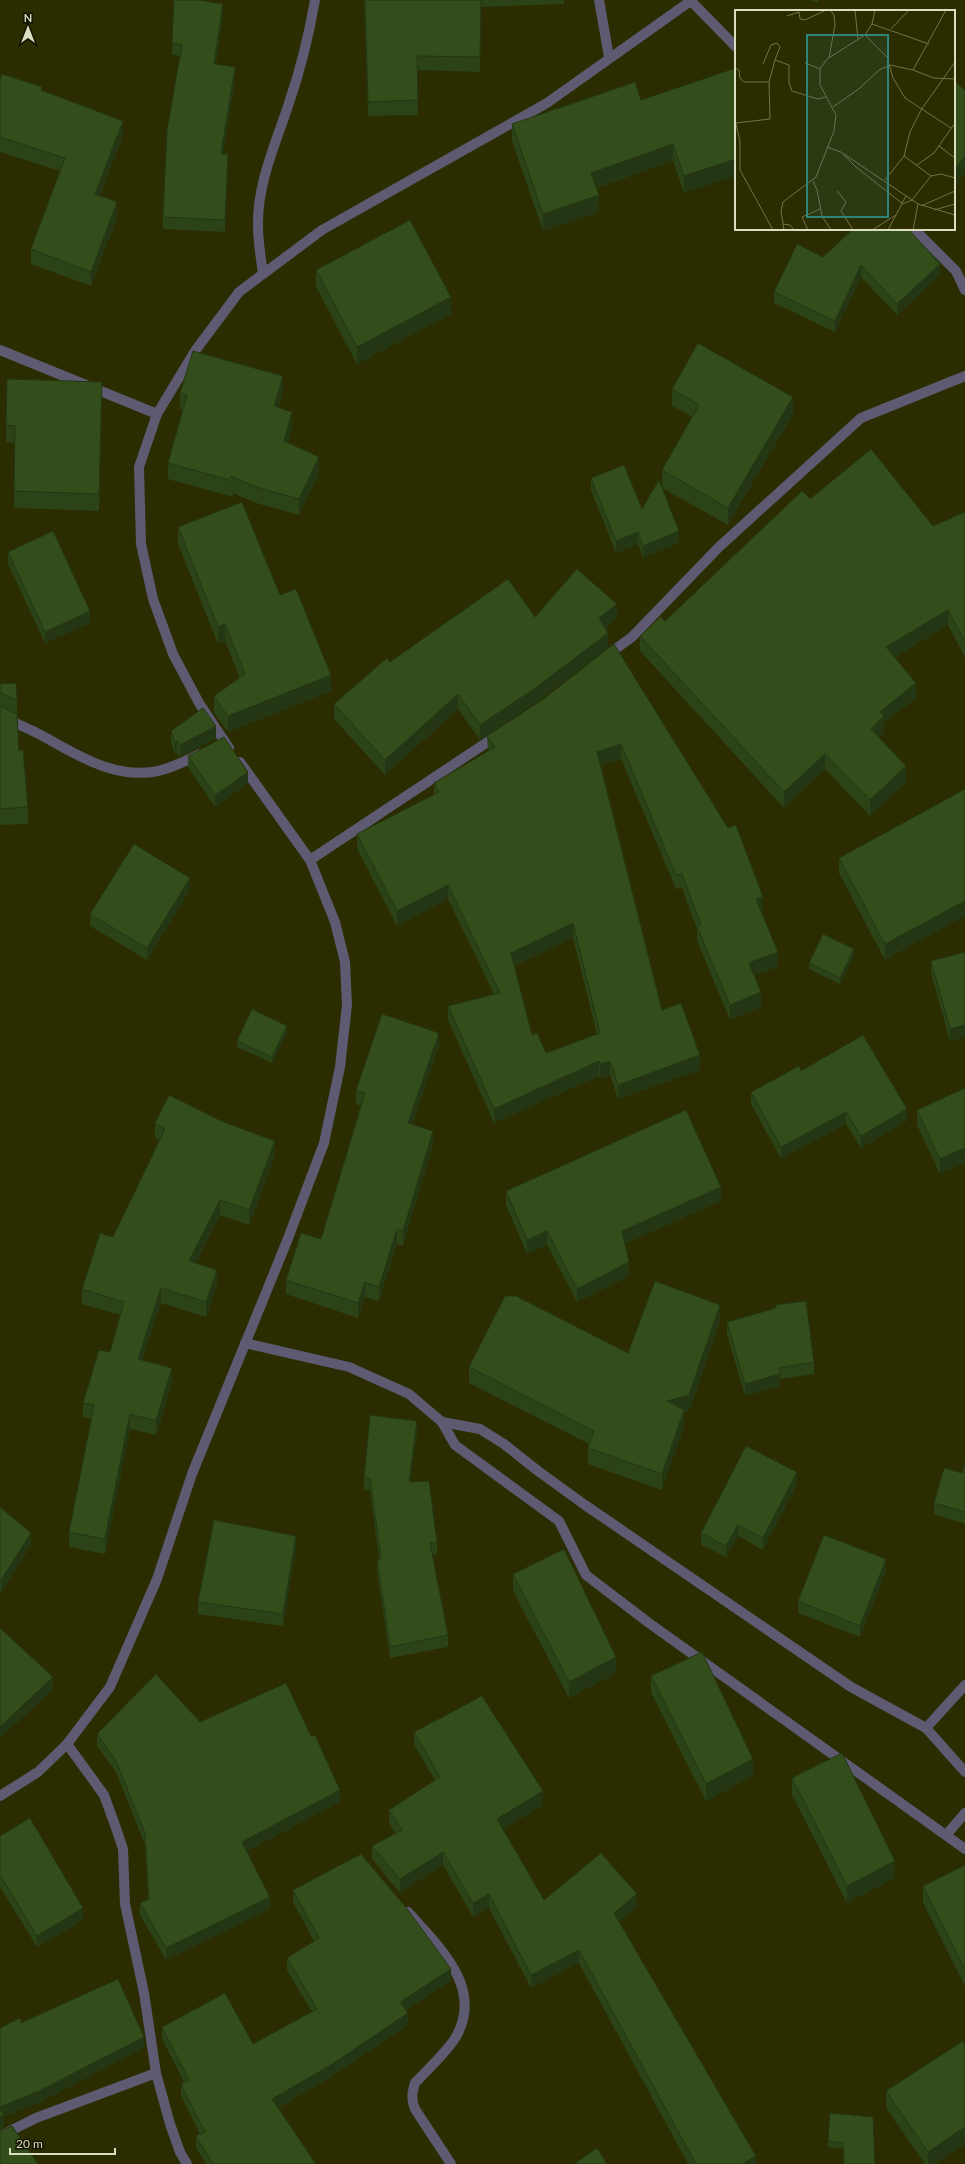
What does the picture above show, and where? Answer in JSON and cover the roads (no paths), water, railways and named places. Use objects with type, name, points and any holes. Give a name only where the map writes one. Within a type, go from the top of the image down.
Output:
[{"type":"street","points":[[263,274],[258,226],[262,191],[269,160],[291,100],[311,24],[315,0]]},
{"type":"street","points":[[599,0],[609,57]]},
{"type":"street","points":[[0,1796],[38,1772],[67,1744],[110,1687],[158,1579],[192,1474],[287,1241],[324,1143],[340,1067],[346,1005],[345,962],[335,922],[310,860],[218,745],[199,703],[173,654],[153,599],[141,544],[139,467],[158,414],[195,351],[239,292],[322,230],[547,103],[609,57],[691,0],[735,46]]},
{"type":"street","points":[[915,230],[956,271],[965,290]]},
{"type":"street","points":[[0,350],[158,414]]},
{"type":"street","points":[[601,660],[632,636],[720,546],[861,418],[965,376]]},
{"type":"street","points":[[0,716],[34,732],[72,754],[102,766],[129,772],[152,772],[183,762],[218,745]]},
{"type":"street","points":[[310,860],[506,730]]},
{"type":"street","points":[[245,1342],[349,1367],[409,1394],[442,1422],[454,1445],[559,1521],[586,1575],[662,1632],[947,1834],[965,1849]]},
{"type":"street","points":[[442,1422],[480,1429],[504,1444],[585,1505],[851,1687],[926,1728],[965,1772]]},
{"type":"street","points":[[926,1728],[965,1685]]},
{"type":"street","points":[[67,1744],[104,1795],[122,1849],[125,1904],[144,1993],[156,2073],[170,2124],[180,2152],[187,2164]]},
{"type":"street","points":[[947,1834],[965,1813]]},
{"type":"street","points":[[399,1901],[443,1953],[461,1980],[465,1992],[467,2006],[457,2036],[415,2083],[412,2093],[412,2102],[415,2109],[450,2164]]},
{"type":"street","points":[[0,2136],[36,2118],[156,2073]]}]
